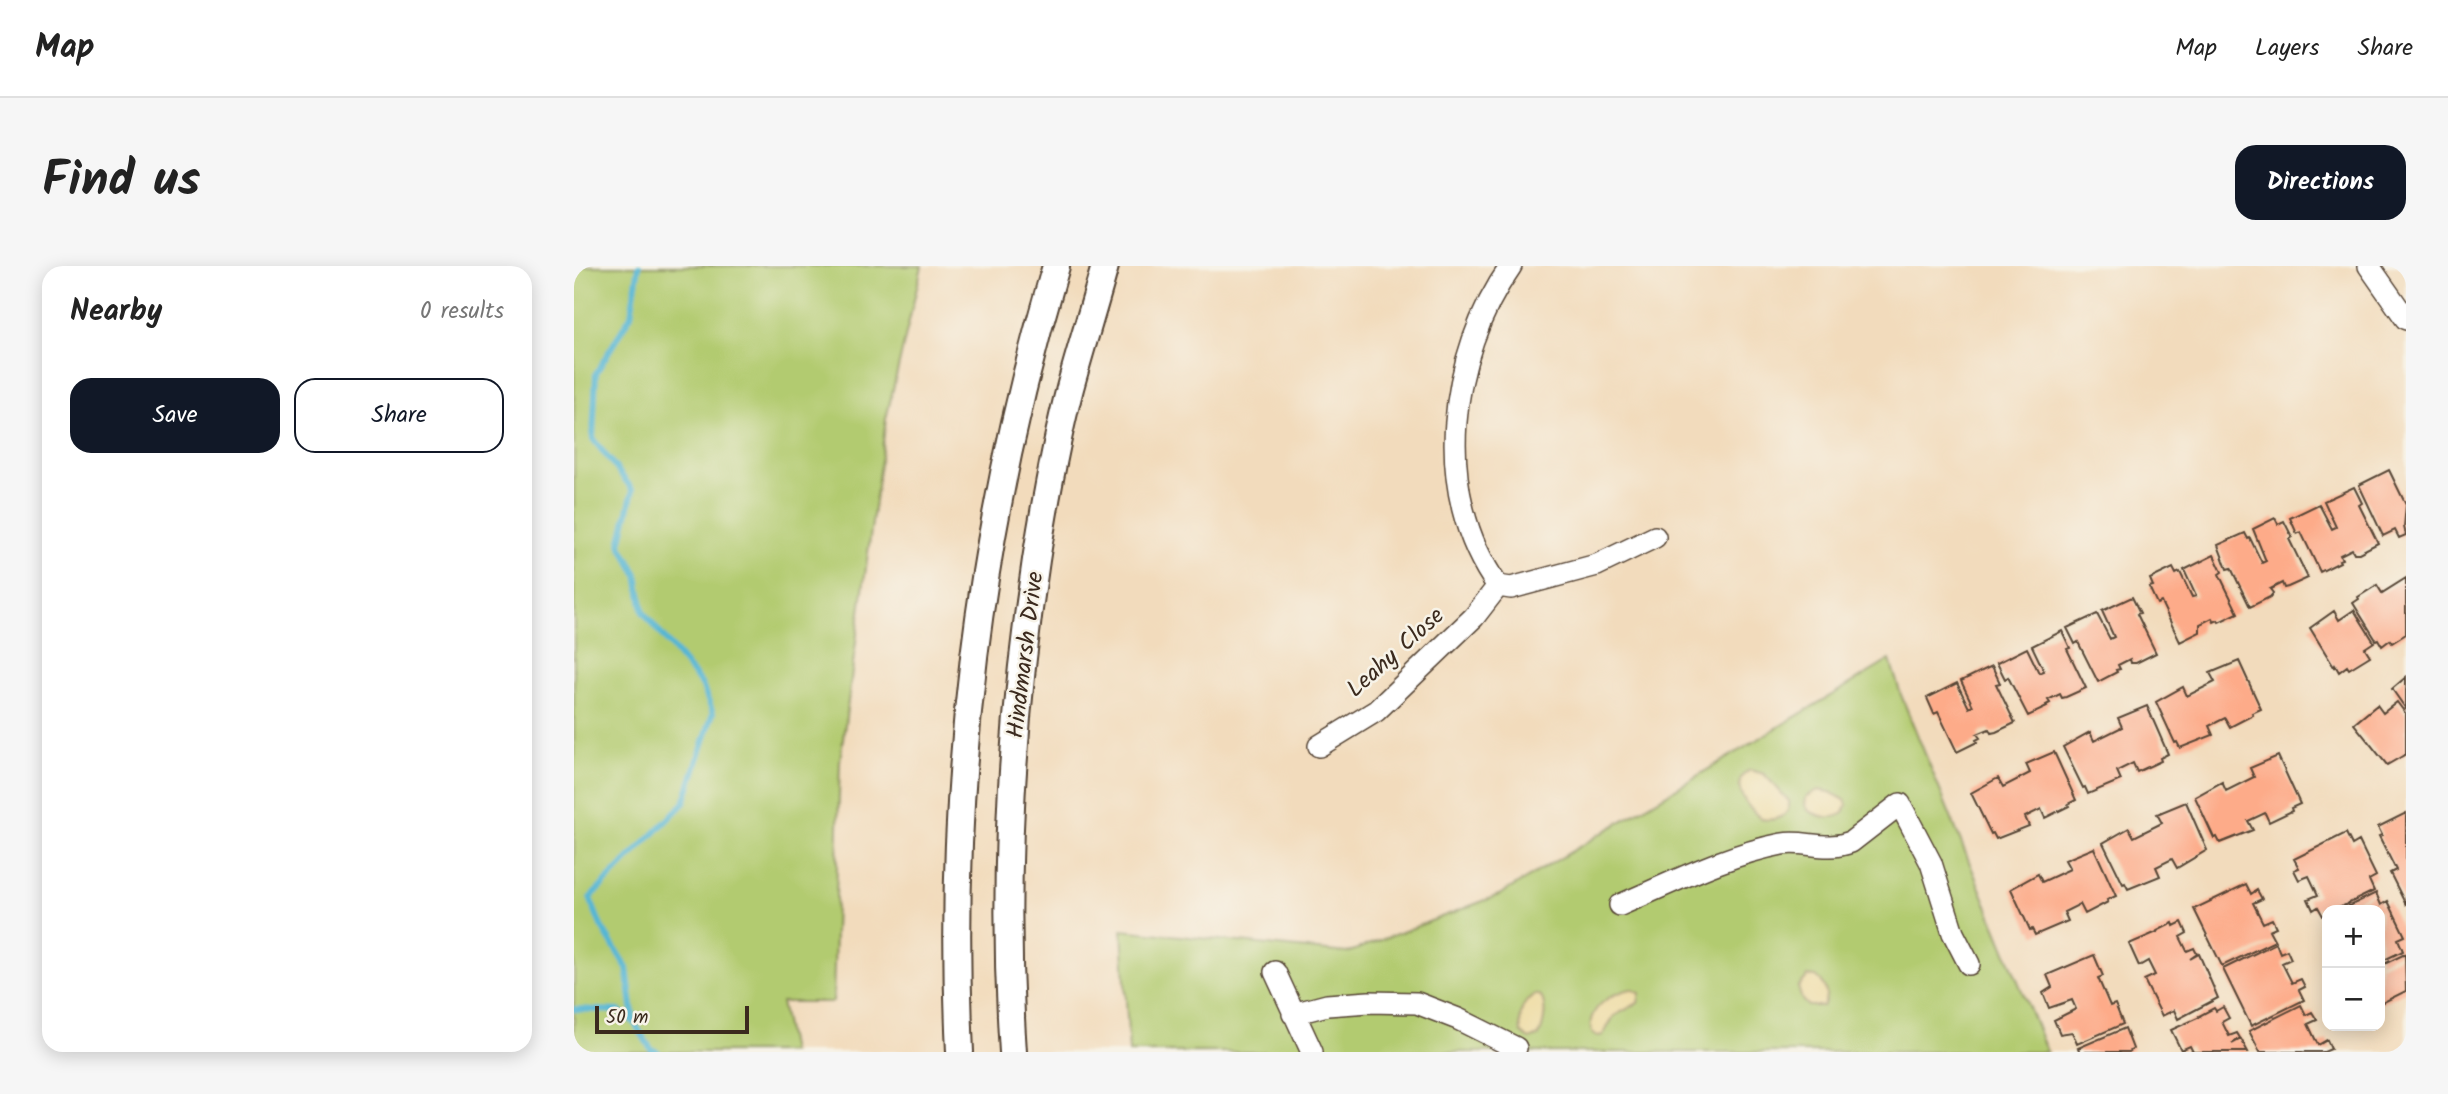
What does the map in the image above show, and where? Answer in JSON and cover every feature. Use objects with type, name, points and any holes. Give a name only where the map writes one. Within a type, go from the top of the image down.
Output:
[{"type":"main road","name":"Hindmarsh Drive","points":[[960,1052],[958,850],[972,662],[991,534],[1006,457],[1056,266]]},
{"type":"main road","name":"Hindmarsh Drive","points":[[1013,1052],[1008,926],[1010,820],[1022,669],[1045,506],[1070,390],[1105,266]]},
{"type":"street","points":[[1511,266],[1499,282],[1475,332],[1461,380],[1456,423],[1457,468],[1466,516],[1482,560],[1498,586],[1519,587],[1597,565],[1654,537]]},
{"type":"street","points":[[2369,266],[2406,319]]},
{"type":"street","name":"Leahy Close","points":[[1319,746],[1376,711],[1474,617],[1498,586]]},
{"type":"street","points":[[1620,905],[1724,860],[1784,844],[1824,848],[1843,845],[1851,842],[1900,804],[1931,863],[1953,933],[1969,964]]},
{"type":"street","points":[[1275,972],[1312,1052]]},
{"type":"street","points":[[1293,1014],[1327,1005],[1417,1003],[1458,1019],[1516,1048]]},
{"type":"green space","points":[[574,266],[922,266],[886,419],[840,761],[833,1002],[781,1002],[791,1052],[574,1052]]},
{"type":"green space","points":[[1890,660],[1901,695],[2047,1052],[1129,1052],[1122,930],[1347,953],[1499,895]]},
{"type":"sand","points":[[1750,770],[1764,774],[1789,801],[1787,811],[1781,817],[1762,819],[1746,802],[1740,781]]},
{"type":"sand","points":[[1818,790],[1830,792],[1845,800],[1847,805],[1844,813],[1826,817],[1809,811],[1805,805],[1806,797]]},
{"type":"sand","points":[[1808,976],[1816,977],[1824,987],[1826,998],[1823,1006],[1808,1006],[1802,1000],[1798,987]]},
{"type":"sand","points":[[1631,989],[1640,993],[1638,1003],[1614,1016],[1603,1035],[1592,1033],[1592,1017],[1601,1004],[1615,994]]},
{"type":"sand","points":[[1534,995],[1540,995],[1542,999],[1544,1015],[1539,1036],[1529,1039],[1521,1032],[1521,1016],[1523,1006]]},
{"type":"building","points":[[2389,470],[2406,505],[2406,535],[2399,538],[2395,530],[2383,536],[2359,485]]},
{"type":"building","points":[[2354,487],[2362,503],[2359,505],[2378,543],[2359,553],[2354,553],[2352,549],[2340,555],[2340,562],[2320,572],[2301,532],[2297,534],[2290,518],[2319,504],[2332,529],[2336,527],[2324,501]]},
{"type":"building","points":[[2275,518],[2278,524],[2284,521],[2292,537],[2289,539],[2308,578],[2288,587],[2284,588],[2282,583],[2270,589],[2273,593],[2270,597],[2250,607],[2231,568],[2227,569],[2218,545],[2245,533],[2262,563],[2266,561],[2253,529]]},
{"type":"building","points":[[2214,555],[2222,572],[2219,574],[2238,613],[2219,622],[2214,622],[2212,618],[2200,624],[2200,632],[2180,642],[2161,602],[2157,604],[2149,587],[2153,586],[2150,579],[2173,568],[2176,574],[2180,572],[2192,597],[2196,596],[2184,570]]},
{"type":"building","points":[[2406,578],[2406,634],[2382,646],[2353,603],[2377,585],[2382,593]]},
{"type":"building","points":[[2132,597],[2140,613],[2137,614],[2156,653],[2136,663],[2131,663],[2130,659],[2118,665],[2120,669],[2116,670],[2117,672],[2098,682],[2078,642],[2075,644],[2067,628],[2097,614],[2110,639],[2114,637],[2102,611]]},
{"type":"building","points":[[2354,610],[2374,642],[2365,648],[2370,656],[2339,672],[2310,628],[2334,611],[2339,620]]},
{"type":"building","points":[[2062,631],[2070,648],[2067,649],[2086,688],[2062,698],[2060,694],[2048,700],[2050,703],[2047,707],[2028,716],[2008,677],[2005,679],[1997,663],[2027,648],[2039,673],[2044,671],[2032,646]]},
{"type":"building","points":[[2239,661],[2261,709],[2230,727],[2225,718],[2209,726],[2213,735],[2180,748],[2177,742],[2175,743],[2156,702],[2183,687],[2187,696],[2215,682],[2210,673]]},
{"type":"building","points":[[1992,666],[2000,683],[1996,684],[2015,723],[1996,732],[1991,733],[1989,729],[1977,734],[1980,738],[1977,742],[1957,752],[1938,712],[1934,714],[1927,698],[1957,683],[1969,708],[1973,706],[1961,681]]},
{"type":"building","points":[[2406,677],[2406,709],[2392,689]]},
{"type":"building","points":[[2397,702],[2406,714],[2406,754],[2387,765],[2354,724],[2377,705],[2383,713]]},
{"type":"building","points":[[2147,706],[2168,754],[2160,758],[2161,761],[2137,772],[2133,763],[2117,771],[2121,780],[2088,794],[2063,747],[2090,732],[2094,741],[2122,727],[2118,718]]},
{"type":"building","points":[[2054,752],[2076,800],[2045,818],[2041,809],[2025,817],[2029,826],[1996,839],[1971,793],[1998,778],[2003,787],[2030,773],[2026,764]]},
{"type":"building","points":[[2278,756],[2300,804],[2269,822],[2265,813],[2248,821],[2253,830],[2220,843],[2217,837],[2214,838],[2195,797],[2222,782],[2226,791],[2254,777],[2250,768]]},
{"type":"building","points":[[2186,802],[2207,850],[2177,868],[2172,859],[2156,867],[2160,876],[2128,889],[2103,843],[2129,828],[2134,837],[2162,823],[2157,814]]},
{"type":"building","points":[[2406,813],[2406,905],[2390,873],[2396,870],[2379,836],[2382,835],[2378,827]]},
{"type":"building","points":[[2346,833],[2352,845],[2359,841],[2376,876],[2369,880],[2374,891],[2345,905],[2322,905],[2322,914],[2318,907],[2313,910],[2308,899],[2318,895],[2309,876],[2299,880],[2294,870],[2299,868],[2294,859]]},
{"type":"building","points":[[2094,848],[2116,896],[2085,914],[2080,904],[2064,912],[2068,921],[2035,935],[2032,929],[2030,930],[2011,889],[2038,874],[2042,882],[2070,869],[2065,860]]},
{"type":"building","points":[[2246,884],[2251,894],[2257,890],[2262,899],[2253,903],[2263,923],[2272,919],[2276,927],[2269,930],[2275,941],[2222,966],[2194,909]]},
{"type":"building","points":[[2376,893],[2381,905],[2351,905]]},
{"type":"building","points":[[2388,901],[2405,936],[2398,939],[2403,951],[2385,960],[2385,905],[2381,905]]},
{"type":"building","points":[[2182,922],[2187,933],[2180,937],[2187,951],[2194,948],[2197,954],[2190,959],[2199,954],[2218,998],[2178,1019],[2174,1010],[2162,1016],[2144,980],[2155,975],[2148,961],[2139,966],[2129,944],[2173,923],[2174,926]]},
{"type":"building","points":[[2276,943],[2280,953],[2287,950],[2291,959],[2282,963],[2292,983],[2301,979],[2305,987],[2299,990],[2304,1000],[2251,1026],[2223,969]]},
{"type":"building","points":[[2405,954],[2406,991],[2385,1002],[2385,968],[2385,964]]},
{"type":"building","points":[[2094,955],[2103,976],[2098,978],[2110,1006],[2115,1004],[2123,1024],[2077,1044],[2072,1032],[2060,1034],[2054,1020],[2076,1009],[2072,1000],[2049,1008],[2043,993],[2052,987],[2047,975]]},
{"type":"building","points":[[2301,1005],[2306,1015],[2312,1012],[2317,1020],[2308,1024],[2318,1045],[2327,1040],[2331,1049],[2324,1052],[2260,1052],[2249,1031]]},
{"type":"building","points":[[2223,1007],[2229,1018],[2222,1022],[2229,1036],[2237,1033],[2240,1038],[2232,1044],[2241,1039],[2248,1052],[2193,1052],[2190,1046],[2181,1050],[2171,1030],[2214,1008],[2216,1011]]},
{"type":"building","points":[[2125,1028],[2133,1049],[2129,1052],[2080,1052],[2078,1048]]},
{"type":"waterway","points":[[639,266],[631,315],[596,373],[593,439],[633,490],[620,544],[637,574],[643,612],[702,685],[713,713],[684,803],[590,898],[601,926],[627,968],[634,1022],[651,1049],[658,1052]]},
{"type":"waterway","points":[[574,1009],[619,1011],[634,1022]]}]
